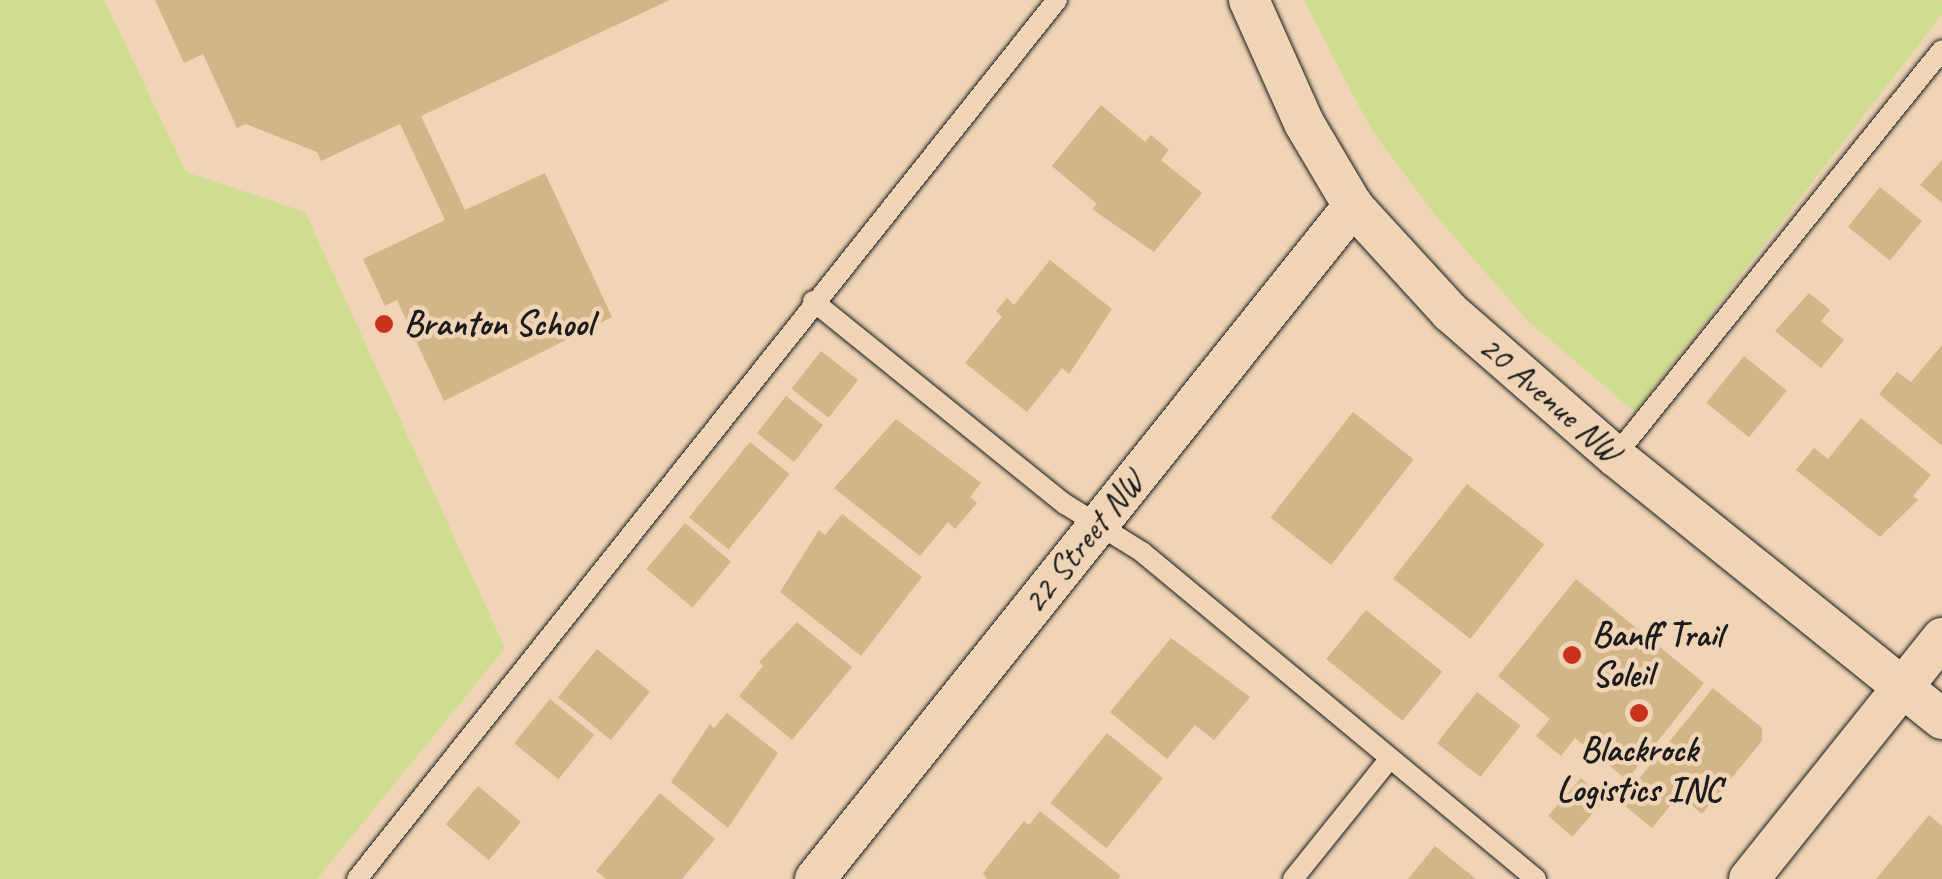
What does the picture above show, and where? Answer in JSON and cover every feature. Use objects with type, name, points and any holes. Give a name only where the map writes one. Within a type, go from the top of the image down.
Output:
[{"type":"street","name":"20 Avenue NW","points":[[1250,0],[1304,123],[1353,206],[1450,312],[1615,456],[1942,720]]},
{"type":"street","name":"22 Street NW","points":[[814,879],[1353,206]]},
{"type":"street","points":[[1748,879],[1942,638]]},
{"type":"lane","points":[[356,879],[813,300],[1058,0]]},
{"type":"lane","points":[[1615,456],[1942,50]]},
{"type":"lane","points":[[813,300],[1065,504],[1142,552],[1388,762],[1536,879]]},
{"type":"lane","points":[[1294,879],[1388,762]]},
{"type":"green space","points":[[0,0],[104,0],[186,172],[305,212],[505,648],[317,879],[0,879]]},
{"type":"green space","points":[[1304,0],[1942,0],[1942,14],[1635,412],[1527,320],[1433,212],[1371,129]]},
{"type":"building","points":[[155,0],[670,0],[421,116],[465,210],[545,173],[612,317],[444,401],[397,300],[385,306],[363,259],[445,220],[400,124],[321,161],[317,152],[246,124],[237,128],[203,54],[184,63]]},
{"type":"building","points":[[1101,105],[1145,142],[1151,135],[1169,150],[1161,160],[1202,193],[1154,252],[1092,209],[1097,204],[1052,166]]},
{"type":"building","points":[[1942,160],[1942,203],[1920,185]]},
{"type":"building","points":[[1880,187],[1922,221],[1890,261],[1848,227]]},
{"type":"building","points":[[1050,260],[1112,309],[1069,374],[1062,368],[1027,412],[965,363],[1002,317],[996,311],[1007,298],[1014,305]]},
{"type":"building","points":[[1809,293],[1830,310],[1821,321],[1844,340],[1821,368],[1775,331]]},
{"type":"building","points":[[1942,345],[1942,446],[1879,394],[1897,372],[1911,382]]},
{"type":"building","points":[[821,351],[858,380],[828,418],[791,389]]},
{"type":"building","points":[[1744,356],[1787,391],[1749,437],[1706,403]]},
{"type":"building","points":[[786,396],[823,425],[794,462],[757,433]]},
{"type":"building","points":[[1353,412],[1414,459],[1331,565],[1271,518]]},
{"type":"building","points":[[1861,418],[1931,475],[1913,496],[1918,500],[1880,537],[1796,470],[1814,448],[1828,459]]},
{"type":"building","points":[[896,419],[981,483],[970,497],[977,503],[955,529],[948,522],[920,556],[834,488]]},
{"type":"building","points":[[750,442],[790,474],[729,549],[689,517]]},
{"type":"building","points":[[1467,484],[1544,544],[1470,639],[1393,579]]},
{"type":"building","points":[[842,514],[922,577],[861,656],[780,592],[819,530],[825,535]]},
{"type":"building","points":[[685,523],[731,562],[692,608],[646,569]]},
{"type":"building","points":[[1576,579],[1704,683],[1627,780],[1575,738],[1561,756],[1536,736],[1550,719],[1498,676]]},
{"type":"building","points":[[1366,610],[1442,672],[1403,721],[1326,659]]},
{"type":"building","points":[[797,622],[852,667],[792,740],[739,696],[763,666],[759,662]]},
{"type":"building","points":[[1171,638],[1250,697],[1214,740],[1195,725],[1167,759],[1110,712]]},
{"type":"building","points":[[597,649],[650,692],[611,740],[558,697]]},
{"type":"building","points":[[1713,688],[1762,728],[1762,741],[1702,814],[1679,795],[1652,828],[1620,802]]},
{"type":"building","points":[[1477,692],[1520,726],[1480,777],[1437,743]]},
{"type":"building","points":[[550,699],[594,735],[558,779],[514,743]]},
{"type":"building","points":[[727,713],[778,753],[728,828],[671,782],[710,724],[714,728]]},
{"type":"building","points":[[1107,733],[1163,778],[1106,848],[1050,803]]},
{"type":"building","points":[[1581,778],[1605,799],[1572,837],[1548,816]]},
{"type":"building","points":[[478,786],[521,822],[489,860],[446,824]]},
{"type":"building","points":[[660,793],[715,839],[682,879],[606,879],[596,871]]},
{"type":"building","points":[[1040,811],[1121,876],[987,879],[983,873],[1024,821],[1029,825]]},
{"type":"building","points":[[1929,815],[1942,826],[1942,879],[1876,879]]},
{"type":"building","points":[[1435,846],[1476,879],[1408,879]]},
{"type":"place","name":"Branton School","points":[[384,324]]},
{"type":"place","name":"Banff Trail Soleil","points":[[1572,655]]},
{"type":"place","name":"Blackrock Logistics INC","points":[[1639,713]]}]
